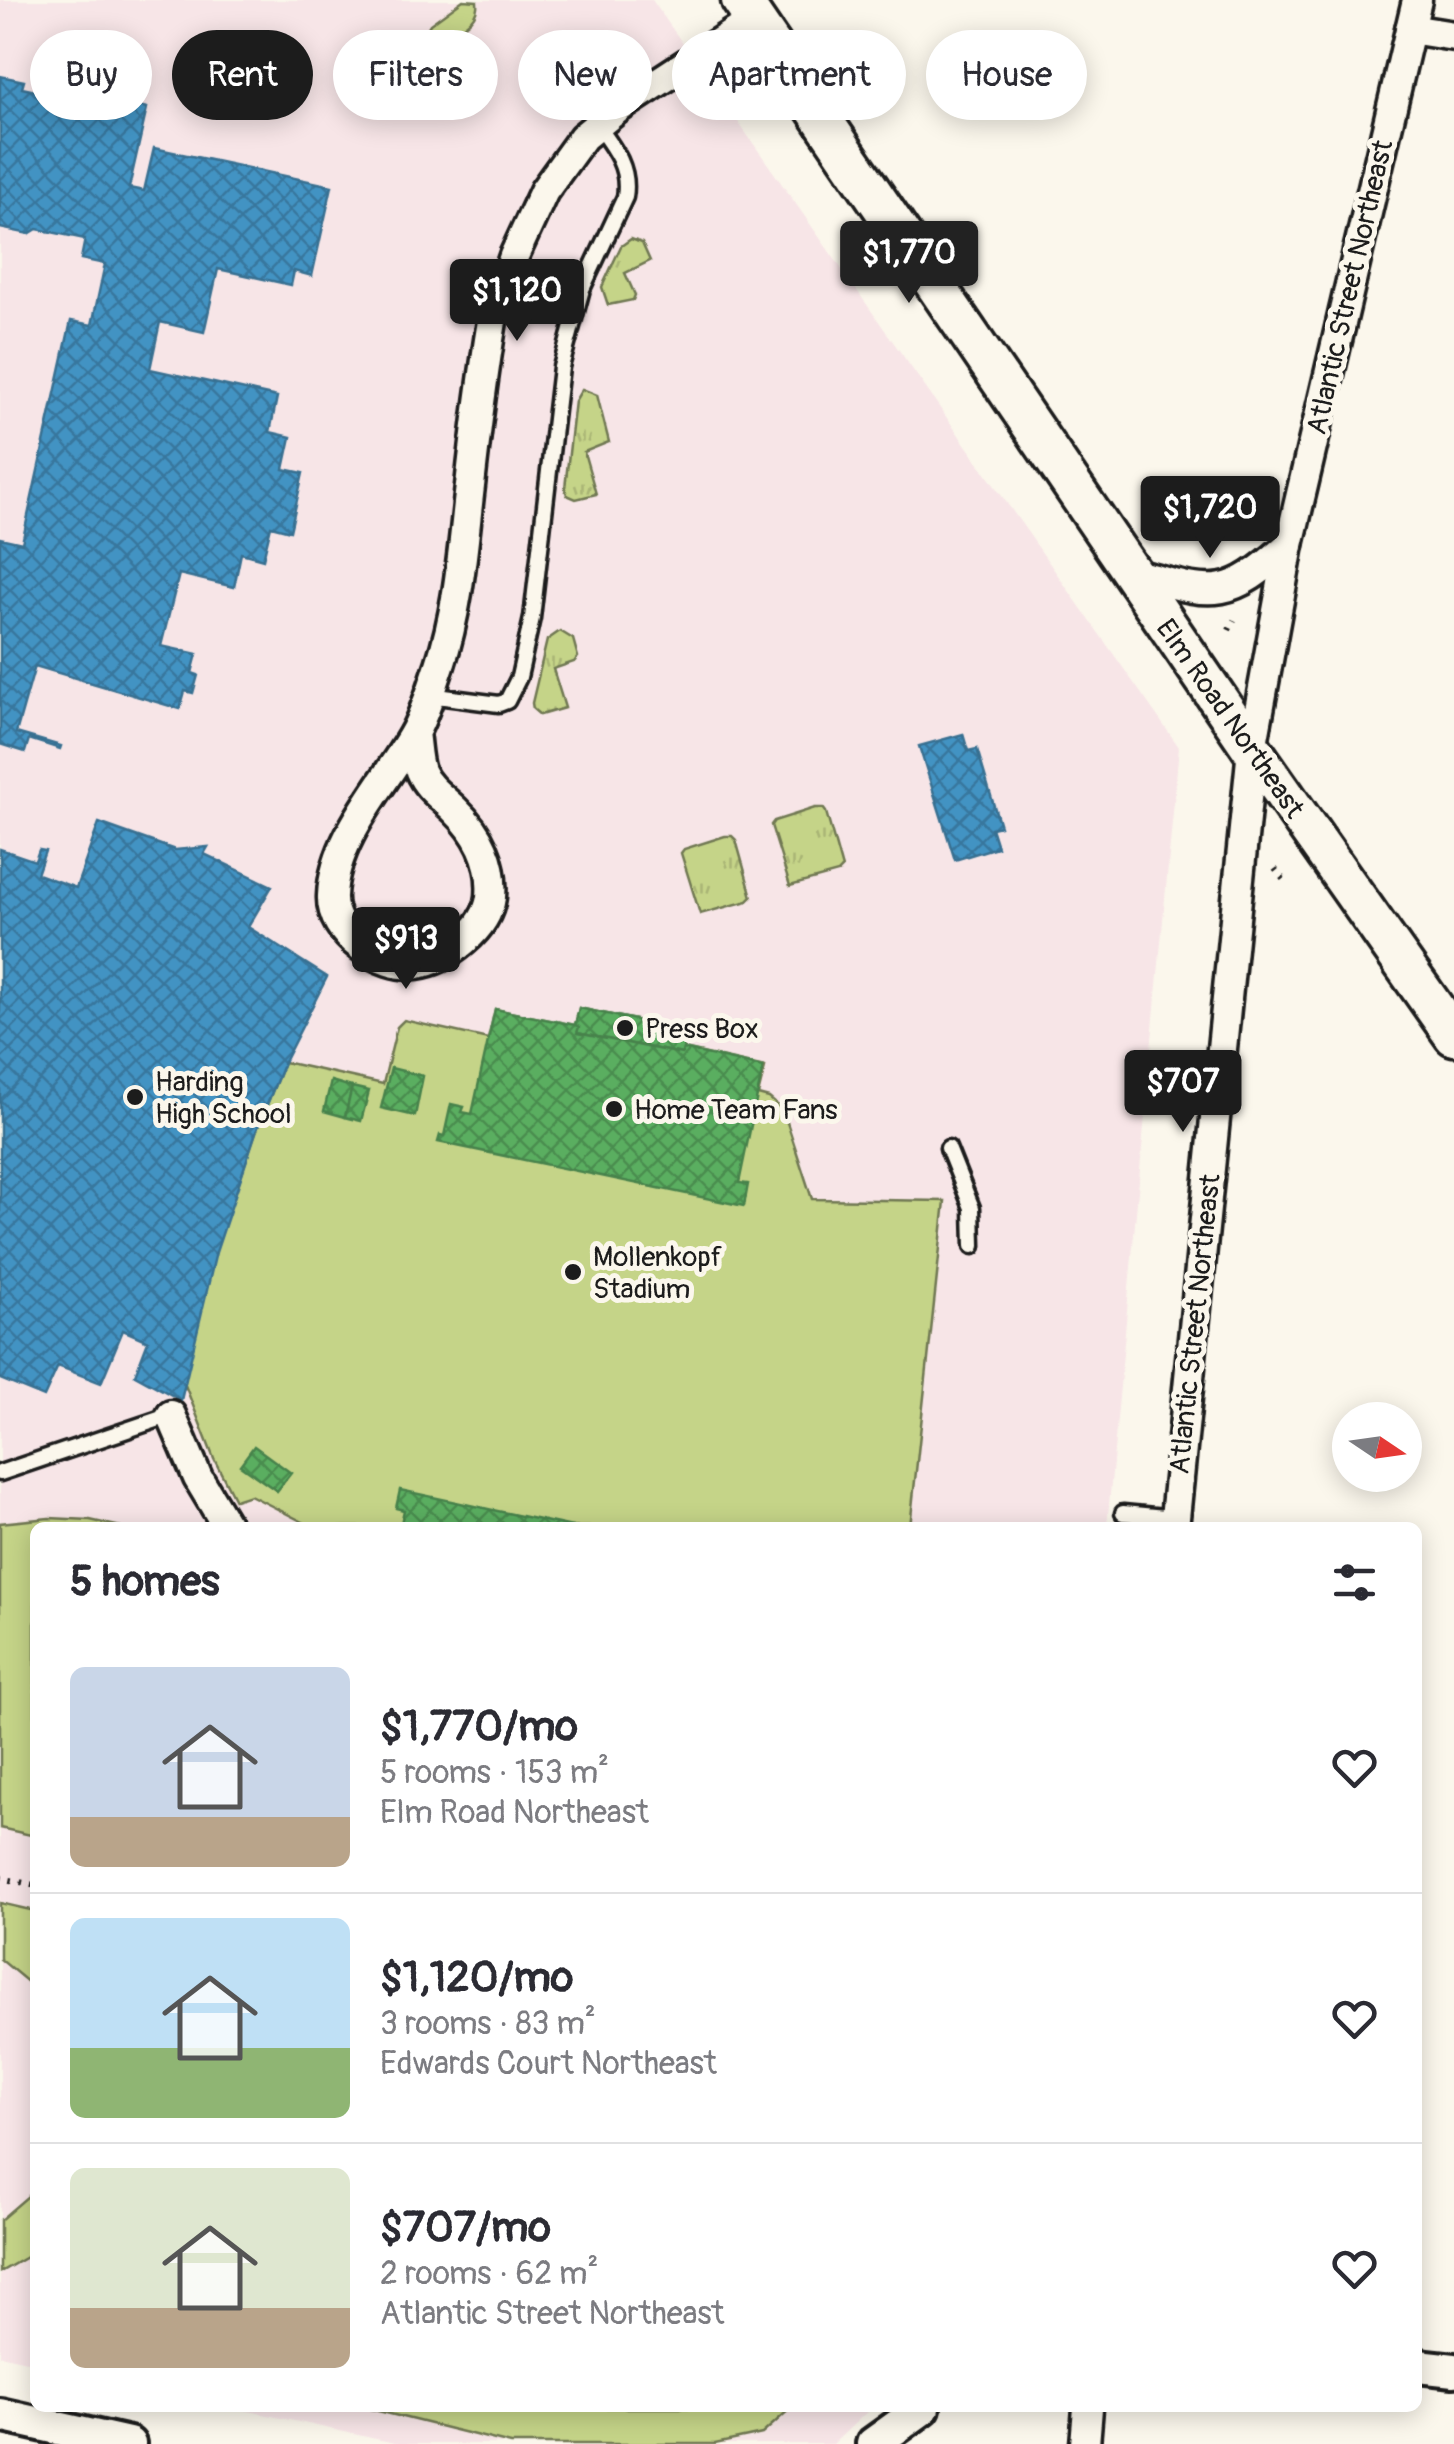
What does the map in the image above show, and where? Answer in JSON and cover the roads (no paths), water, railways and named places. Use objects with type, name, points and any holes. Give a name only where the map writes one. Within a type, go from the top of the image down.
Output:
[{"type":"main road","name":"Elm Road Northeast","points":[[748,10],[1252,749],[1452,1028]]},
{"type":"street","name":"Atlantic Street Northeast","points":[[1175,1522],[1252,749],[1289,545],[1416,0]]},
{"type":"street","points":[[414,734],[420,771],[484,846],[492,878],[490,902],[474,931],[451,951],[418,964],[393,963],[342,931],[331,898],[350,836],[414,734],[442,661],[455,600],[492,321],[514,256],[544,192],[565,159],[620,107],[748,10]]},
{"type":"street","points":[[1410,28],[1454,36]]},
{"type":"street","points":[[1132,573],[1201,591],[1232,587],[1262,570],[1289,545]]},
{"type":"street","points":[[171,1415],[198,1478],[224,1522]]},
{"type":"street","points":[[1422,2366],[1454,2370]]},
{"type":"street","points":[[873,2444],[917,2412]]},
{"type":"street","points":[[1085,2444],[1088,2412]]},
{"type":"street","points":[[0,2415],[128,2444]]},
{"type":"lane","points":[[429,694],[499,704],[507,700],[520,677],[536,589],[561,367],[582,289],[627,186],[622,162],[597,126]]},
{"type":"lane","points":[[948,1148],[972,1208],[973,1246]]},
{"type":"lane","points":[[0,1473],[171,1415]]},
{"type":"lane","points":[[1124,1513],[1170,1522]]},
{"type":"place","name":"Press Box","points":[[625,1028]]},
{"type":"place","name":"Harding High School","points":[[135,1097]]},
{"type":"place","name":"Home Team Fans","points":[[614,1109]]},
{"type":"place","name":"Mollenkopf Stadium","points":[[573,1272]]}]
